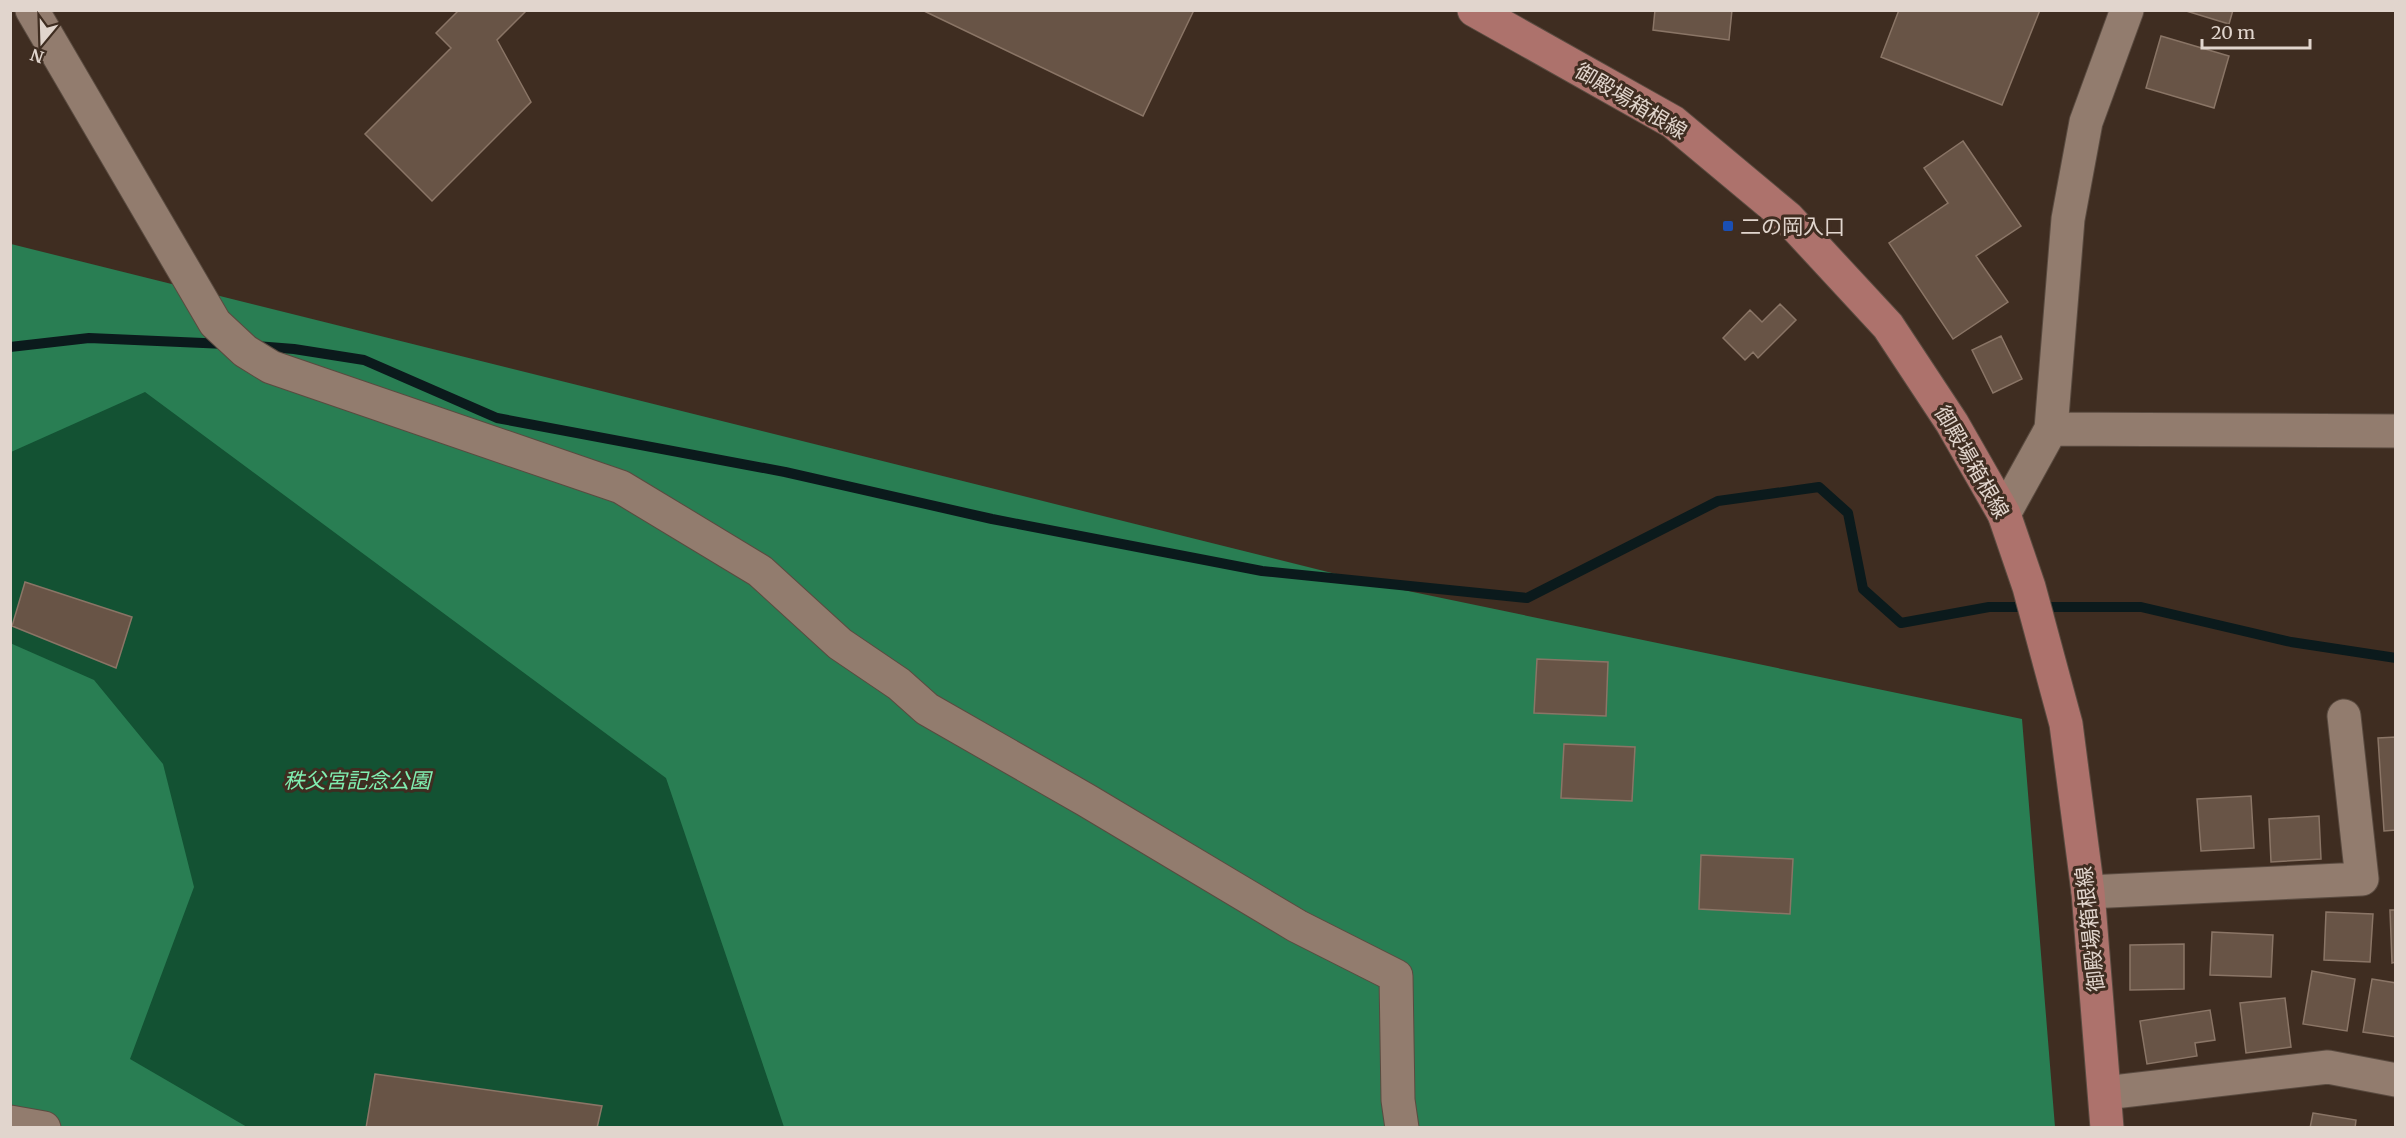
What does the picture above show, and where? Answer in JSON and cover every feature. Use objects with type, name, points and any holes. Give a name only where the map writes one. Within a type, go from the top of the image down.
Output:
[{"type":"main road","name":"御殿場箱根線","points":[[1474,10],[1673,122],[1788,218],[1888,326],[1952,423],[2004,514],[2030,587],[2066,724],[2088,892],[2107,1128]]},
{"type":"street","points":[[32,10],[215,323],[245,351],[271,367],[621,487],[760,571],[840,644],[899,684],[927,709],[1298,926],[1396,976],[1398,1100],[1402,1128]]},
{"type":"street","points":[[2004,514],[2051,429],[2070,208],[2086,122],[2127,10]]},
{"type":"street","points":[[2051,429],[2396,431]]},
{"type":"street","points":[[2088,892],[2362,879],[2344,716]]},
{"type":"street","points":[[2105,1093],[2328,1067],[2396,1080]]},
{"type":"street","points":[[10,1122],[44,1128]]},
{"type":"green space","points":[[11,244],[1384,586],[2022,719],[2055,1127],[784,1127],[666,778],[145,392],[11,452]]},
{"type":"green space","name":"秩父宮記念公園","points":[[10,290],[1379,1127],[115,1128],[11,1110]]},
{"type":"green space","points":[[10,643],[94,680],[163,764],[194,887],[130,1059],[247,1127],[11,1127]]},
{"type":"building","points":[[459,10],[527,10],[497,40],[531,102],[432,201],[365,134],[451,48],[436,33]]},
{"type":"building","points":[[922,10],[1194,10],[1143,116]]},
{"type":"building","points":[[1655,10],[1732,10],[1729,40],[1653,30]]},
{"type":"building","points":[[1899,10],[2040,10],[2002,105],[1881,57]]},
{"type":"building","points":[[2183,10],[2233,10],[2229,24]]},
{"type":"building","points":[[2161,36],[2229,56],[2214,108],[2146,88]]},
{"type":"building","points":[[1963,141],[2021,226],[1976,256],[2008,302],[1953,339],[1889,243],[1948,203],[1924,168]]},
{"type":"building","points":[[1780,304],[1796,320],[1758,358],[1753,352],[1745,360],[1723,338],[1750,310],[1762,322]]},
{"type":"building","points":[[2001,336],[2022,379],[1993,393],[1972,350]]},
{"type":"building","points":[[25,582],[132,617],[116,668],[12,626]]},
{"type":"building","points":[[1537,659],[1608,662],[1606,716],[1534,713]]},
{"type":"building","points":[[2396,737],[2396,830],[2384,831],[2378,738]]},
{"type":"building","points":[[1564,744],[1635,747],[1632,801],[1561,798]]},
{"type":"building","points":[[2251,796],[2254,848],[2201,851],[2197,799]]},
{"type":"building","points":[[2319,816],[2321,859],[2271,862],[2269,819]]},
{"type":"building","points":[[1701,855],[1793,859],[1790,914],[1699,909]]},
{"type":"building","points":[[2390,910],[2396,910],[2396,962],[2392,963]]},
{"type":"building","points":[[2326,912],[2373,914],[2370,962],[2324,960]]},
{"type":"building","points":[[2212,932],[2273,935],[2271,977],[2210,975]]},
{"type":"building","points":[[2184,944],[2184,989],[2130,990],[2130,945]]},
{"type":"building","points":[[2312,971],[2355,979],[2347,1031],[2303,1024]]},
{"type":"building","points":[[2372,979],[2396,983],[2396,1037],[2363,1032]]},
{"type":"building","points":[[2285,998],[2291,1047],[2246,1053],[2240,1003]]},
{"type":"building","points":[[2210,1010],[2215,1040],[2195,1043],[2197,1056],[2147,1064],[2140,1021]]},
{"type":"building","points":[[375,1074],[602,1106],[597,1128],[366,1128]]},
{"type":"building","points":[[2313,1113],[2356,1120],[2355,1128],[2310,1128]]},
{"type":"waterway","points":[[10,347],[89,338],[226,344]]},
{"type":"waterway","points":[[256,346],[294,349],[364,360],[497,418],[785,472],[992,519],[1262,571],[1527,598],[1718,501],[1819,487],[1848,513],[1863,589],[1901,623],[1989,607],[2141,607],[2291,642],[2396,658]]},
{"type":"place","name":"二の岡入口","points":[[1728,226]]}]
